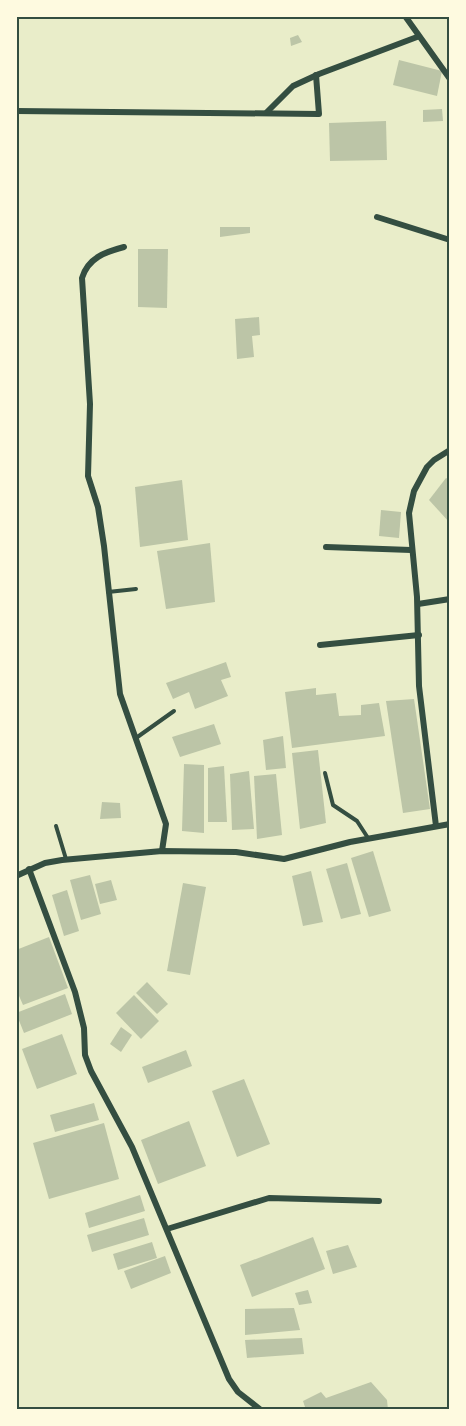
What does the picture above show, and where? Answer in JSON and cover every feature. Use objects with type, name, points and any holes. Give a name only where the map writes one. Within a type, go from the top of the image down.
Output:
[{"type":"street","points":[[405,16],[417,37],[450,79]]},
{"type":"street","points":[[267,112],[293,86],[417,37]]},
{"type":"street","points":[[16,111],[319,114],[316,75]]},
{"type":"street","points":[[377,217],[450,240]]},
{"type":"street","points":[[124,247],[97,257],[88,264],[82,278],[90,404],[88,476],[101,525],[120,693],[166,824],[162,850]]},
{"type":"street","points":[[435,826],[419,686],[417,603],[408,513],[414,491],[434,460],[450,450]]},
{"type":"street","points":[[326,547],[411,550]]},
{"type":"street","points":[[417,603],[450,600]]},
{"type":"street","points":[[320,645],[419,635]]},
{"type":"street","points":[[16,876],[29,869],[66,859],[162,850],[237,852],[284,859],[368,839],[450,824]]},
{"type":"street","points":[[29,869],[75,992],[84,1028],[85,1055],[91,1071],[132,1147],[229,1379],[238,1392],[261,1410]]},
{"type":"street","points":[[167,1229],[269,1198],[379,1201]]},
{"type":"lane","points":[[108,592],[136,589]]},
{"type":"lane","points":[[136,739],[174,711]]},
{"type":"lane","points":[[325,773],[333,805],[357,821],[368,839]]},
{"type":"lane","points":[[56,826],[66,859]]},
{"type":"building","points":[[298,35],[302,42],[291,46],[290,38]]},
{"type":"building","points":[[399,60],[442,71],[437,96],[393,85]]},
{"type":"building","points":[[442,109],[443,121],[423,122],[423,110]]},
{"type":"building","points":[[386,121],[387,160],[330,161],[329,123]]},
{"type":"building","points":[[220,227],[250,227],[250,233],[220,237]]},
{"type":"building","points":[[138,249],[168,249],[167,308],[138,307]]},
{"type":"building","points":[[259,317],[260,335],[252,336],[254,357],[237,359],[235,319]]},
{"type":"building","points":[[446,478],[450,480],[450,523],[429,500]]},
{"type":"building","points":[[182,480],[188,540],[140,547],[135,487]]},
{"type":"building","points":[[381,510],[401,512],[399,538],[379,536]]},
{"type":"building","points":[[210,543],[215,602],[166,609],[157,551]]},
{"type":"building","points":[[226,662],[231,677],[221,680],[228,696],[195,709],[189,692],[173,699],[166,683]]},
{"type":"building","points":[[316,688],[316,695],[336,693],[339,716],[361,715],[361,705],[379,703],[385,736],[292,748],[285,692]]},
{"type":"building","points":[[414,699],[430,809],[403,813],[386,701]]},
{"type":"building","points":[[214,724],[221,744],[180,757],[172,737]]},
{"type":"building","points":[[283,736],[286,768],[266,770],[263,740]]},
{"type":"building","points":[[318,750],[326,823],[300,829],[292,753]]},
{"type":"building","points":[[184,764],[204,765],[204,833],[182,831]]},
{"type":"building","points":[[224,766],[227,822],[208,822],[208,768]]},
{"type":"building","points":[[249,771],[254,829],[232,830],[230,774]]},
{"type":"building","points":[[276,774],[282,835],[257,839],[254,776]]},
{"type":"building","points":[[102,802],[120,803],[121,818],[100,819]]},
{"type":"building","points":[[373,851],[391,911],[369,917],[351,858]]},
{"type":"building","points":[[347,863],[361,914],[341,919],[326,869]]},
{"type":"building","points":[[311,871],[323,922],[303,926],[292,876]]},
{"type":"building","points":[[90,875],[101,914],[81,920],[70,880]]},
{"type":"building","points":[[111,880],[117,900],[100,904],[95,884]]},
{"type":"building","points":[[183,883],[206,887],[190,975],[167,971]]},
{"type":"building","points":[[67,890],[79,931],[64,936],[52,895]]},
{"type":"building","points":[[49,937],[68,988],[23,1005],[16,989],[16,950]]},
{"type":"building","points":[[147,982],[168,1004],[157,1014],[136,993]]},
{"type":"building","points":[[65,994],[72,1014],[24,1033],[16,1013]]},
{"type":"building","points":[[134,995],[159,1021],[141,1039],[116,1013]]},
{"type":"building","points":[[121,1027],[132,1035],[121,1052],[110,1044]]},
{"type":"building","points":[[62,1034],[77,1074],[37,1089],[22,1049]]},
{"type":"building","points":[[186,1050],[192,1066],[148,1083],[142,1067]]},
{"type":"building","points":[[244,1079],[270,1144],[237,1157],[212,1091]]},
{"type":"building","points":[[94,1103],[99,1120],[55,1132],[50,1115]]},
{"type":"building","points":[[189,1121],[206,1166],[158,1184],[141,1140]]},
{"type":"building","points":[[104,1123],[119,1179],[49,1199],[33,1143]]},
{"type":"building","points":[[140,1195],[145,1211],[89,1228],[85,1213]]},
{"type":"building","points":[[144,1218],[149,1235],[92,1252],[87,1235]]},
{"type":"building","points":[[313,1237],[325,1269],[252,1297],[240,1265]]},
{"type":"building","points":[[152,1242],[157,1258],[118,1270],[113,1254]]},
{"type":"building","points":[[348,1245],[357,1267],[333,1274],[326,1251]]},
{"type":"building","points":[[165,1256],[171,1273],[131,1289],[124,1271]]},
{"type":"building","points":[[308,1290],[312,1303],[299,1305],[295,1293]]},
{"type":"building","points":[[294,1308],[300,1330],[245,1335],[245,1309]]},
{"type":"building","points":[[302,1338],[304,1354],[247,1358],[245,1340]]},
{"type":"building","points":[[371,1382],[387,1400],[388,1410],[306,1410],[303,1401],[321,1392],[326,1398]]}]
